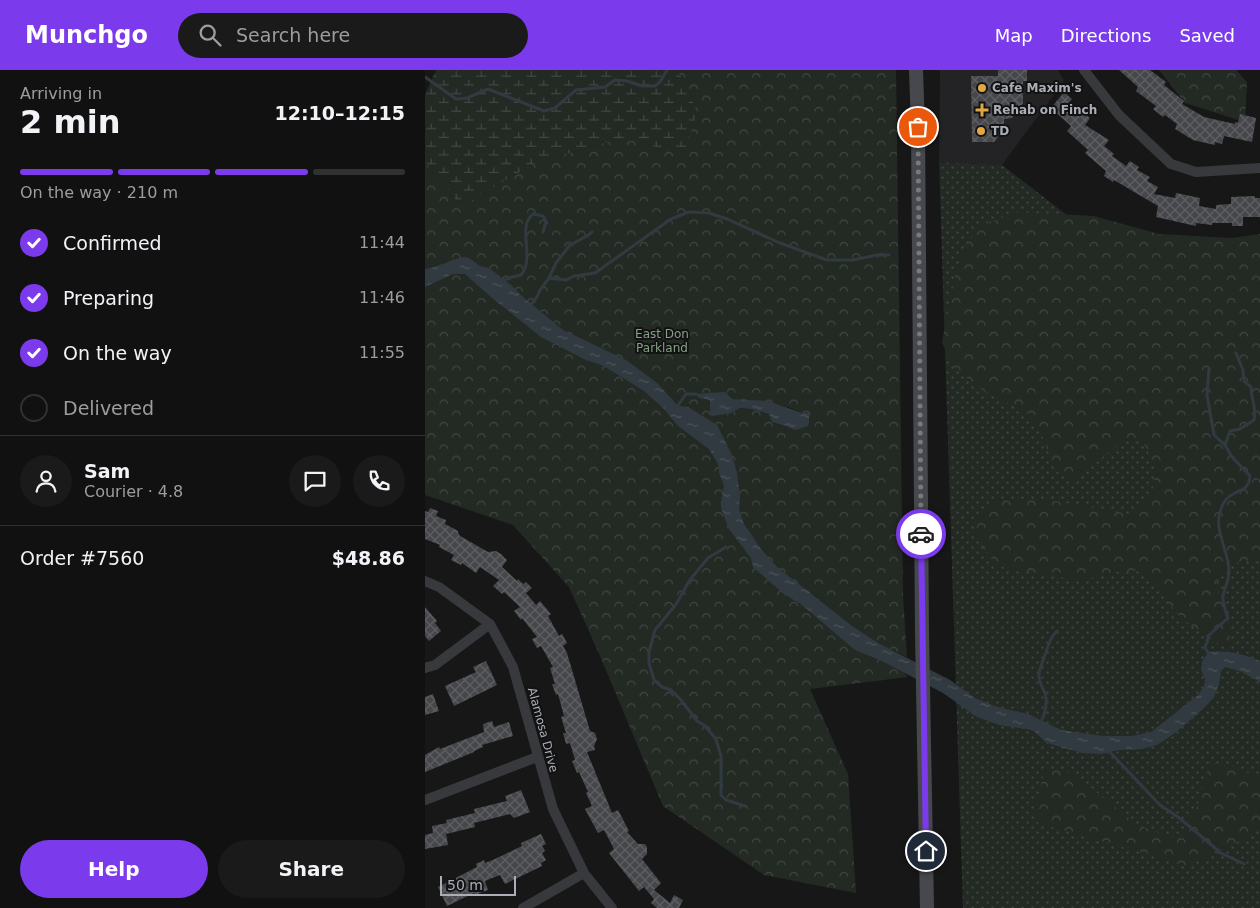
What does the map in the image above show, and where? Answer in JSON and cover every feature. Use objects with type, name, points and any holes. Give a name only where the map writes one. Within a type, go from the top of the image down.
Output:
[{"type":"main road","points":[[916,70],[923,741],[927,908]]},
{"type":"street","points":[[1084,70],[1119,115],[1171,164],[1196,172],[1260,168]]},
{"type":"street","name":"Alamosa Drive","points":[[425,581],[439,587],[490,624],[513,667],[553,809],[584,873],[612,908]]},
{"type":"street","points":[[425,668],[435,664],[490,624]]},
{"type":"street","points":[[425,800],[537,757]]},
{"type":"street","points":[[523,908],[584,873]]},
{"type":"shaded area","points":[[940,70],[1058,70],[1064,81],[1002,165],[939,162]]},
{"type":"green space","points":[[436,70],[675,70],[683,78],[697,112],[687,147],[665,151],[641,141],[610,141],[535,163],[468,202],[456,200],[425,162],[425,95]]},
{"type":"green space","name":"East Don Parkland","points":[[675,70],[896,70],[903,595],[907,657],[879,644],[908,677],[810,689],[848,774],[856,893],[764,875],[663,806],[569,587],[513,525],[425,495],[425,162],[456,200],[468,202],[535,163],[610,141],[641,141],[665,151],[683,78]],"holes":[[[731,399],[768,403],[794,409],[802,413],[807,426],[794,429],[786,427],[772,422],[769,414],[751,409],[740,408],[731,413],[710,414],[710,400]]]},
{"type":"green space","points":[[1159,70],[1236,70],[1247,82],[1245,122],[1185,103]]},
{"type":"green space","points":[[939,162],[1002,165],[1098,239],[1260,252],[1260,908],[963,908]]},
{"type":"green space","points":[[1018,212],[1094,216],[1159,234],[1232,238],[1260,234],[1260,560],[1259,558],[1226,565],[1215,587],[1226,606],[1230,634],[1229,646],[1214,642],[1181,618],[1142,571],[1121,571],[1083,580],[1042,575],[997,566],[977,539],[975,519],[997,499],[1049,500],[1129,514],[1152,493],[1156,466],[1143,442],[1124,439],[1081,476],[1070,480],[1055,470],[1042,435],[1029,414],[984,391],[951,365],[942,342],[956,272],[965,246],[982,225]]},
{"type":"green space","points":[[1212,763],[1239,768],[1260,780],[1260,828],[1244,839],[1188,866],[1038,823],[1035,809],[1045,768],[1073,773],[1137,825],[1171,837],[1179,836],[1197,807],[1205,776]]},
{"type":"water","points":[[464,257],[469,258],[480,266],[489,268],[563,330],[626,360],[657,383],[678,406],[688,407],[717,425],[732,455],[737,473],[740,497],[739,509],[744,524],[761,549],[777,567],[852,626],[878,643],[950,680],[975,698],[997,707],[1028,714],[1061,730],[1103,736],[1132,736],[1151,732],[1198,695],[1204,687],[1205,679],[1201,670],[1202,662],[1208,652],[1222,651],[1234,653],[1260,661],[1260,682],[1240,671],[1225,667],[1221,671],[1219,685],[1214,697],[1202,710],[1175,733],[1157,745],[1141,749],[1119,750],[1100,754],[1082,753],[1047,743],[1033,730],[999,725],[977,717],[943,693],[880,660],[855,650],[753,567],[751,558],[729,529],[721,508],[724,486],[718,464],[709,449],[678,426],[663,408],[644,391],[604,366],[586,360],[541,337],[465,274],[453,274],[425,287],[425,269]]},
{"type":"water","points":[[725,392],[732,399],[768,401],[802,413],[809,413],[808,426],[796,430],[772,422],[769,414],[751,409],[740,408],[731,413],[712,416],[710,414],[710,400],[699,398],[696,394]]},
{"type":"building","points":[[998,70],[1027,70],[1027,81],[1023,81],[1023,103],[1012,118],[1004,119],[1004,129],[994,142],[972,142],[971,76],[998,76]]},
{"type":"building","points":[[1119,70],[1150,70],[1166,82],[1164,85],[1184,101],[1182,104],[1204,117],[1235,124],[1235,122],[1238,123],[1240,114],[1256,118],[1252,142],[1224,136],[1222,144],[1215,142],[1215,145],[1193,140],[1175,129],[1177,124],[1153,109],[1156,106],[1136,91],[1138,87]]},
{"type":"building","points":[[1064,92],[1072,99],[1068,104],[1080,115],[1082,112],[1090,118],[1085,125],[1109,140],[1104,146],[1114,154],[1112,156],[1126,166],[1130,161],[1139,167],[1137,170],[1150,177],[1147,181],[1158,187],[1154,194],[1175,198],[1176,193],[1200,198],[1199,206],[1216,209],[1216,205],[1231,204],[1231,197],[1255,196],[1255,198],[1260,198],[1260,217],[1243,217],[1243,226],[1232,226],[1232,223],[1212,223],[1212,225],[1196,223],[1196,226],[1156,217],[1158,206],[1104,176],[1106,171],[1085,153],[1088,150],[1067,131],[1071,126],[1051,108]]},
{"type":"building","points":[[430,508],[438,511],[436,516],[446,520],[445,524],[458,531],[460,536],[488,552],[496,551],[501,554],[507,560],[502,567],[517,581],[518,579],[523,584],[526,582],[532,588],[526,593],[536,605],[540,601],[551,614],[548,616],[559,636],[562,634],[567,643],[563,646],[567,653],[590,731],[595,733],[597,739],[594,746],[595,750],[587,752],[612,813],[618,810],[629,831],[627,832],[638,844],[645,844],[647,847],[647,854],[642,859],[661,883],[654,890],[670,903],[674,895],[683,900],[679,908],[657,908],[651,903],[654,899],[644,887],[639,891],[609,853],[614,849],[604,830],[598,833],[585,809],[592,806],[586,793],[588,792],[572,761],[575,760],[570,743],[566,744],[563,733],[566,733],[561,717],[564,716],[558,694],[556,695],[552,684],[555,684],[550,668],[553,667],[541,646],[537,648],[532,639],[537,637],[514,611],[520,607],[504,592],[502,594],[493,586],[499,580],[480,567],[476,573],[462,563],[461,565],[451,560],[454,555],[439,547],[440,545],[425,539],[425,511],[428,512]]},
{"type":"building","points":[[425,607],[437,621],[435,623],[441,631],[429,641],[425,636]]},
{"type":"building","points":[[486,661],[497,685],[454,706],[445,686],[476,672],[473,667]]},
{"type":"building","points":[[433,694],[439,711],[425,715],[425,697]]},
{"type":"building","points":[[492,721],[494,727],[509,722],[513,736],[482,745],[483,747],[474,752],[425,772],[425,755],[439,747],[440,749],[484,732],[483,724]]},
{"type":"building","points":[[521,790],[530,812],[514,818],[510,814],[474,823],[475,827],[446,834],[448,845],[425,849],[425,835],[433,833],[432,826],[447,823],[446,820],[475,813],[474,809],[507,801],[505,796]]},
{"type":"building","points":[[541,834],[546,844],[542,846],[545,851],[542,853],[546,860],[541,863],[542,866],[505,884],[500,875],[485,881],[488,890],[475,895],[474,893],[447,906],[438,887],[477,867],[476,864],[484,860],[485,863],[495,859],[522,846],[521,843]]},
{"type":"waterway","points":[[425,77],[456,99],[467,98],[488,89],[544,111],[555,108],[576,90],[605,87],[615,80],[627,81],[642,86],[655,86],[660,82],[667,70]]},
{"type":"waterway","points":[[549,278],[566,280],[574,276],[595,273],[671,219],[689,212],[709,213],[727,219],[780,243],[827,260],[853,260],[877,255],[889,255]]},
{"type":"waterway","points":[[502,281],[521,275],[525,268],[527,260],[526,227],[528,220],[533,214],[543,216],[546,221],[543,232]]},
{"type":"waterway","points":[[530,306],[549,278],[556,263],[570,245],[592,232]]},
{"type":"waterway","points":[[1225,445],[1230,431],[1240,429],[1254,420],[1255,415],[1251,387],[1244,381],[1243,370],[1236,353]]},
{"type":"waterway","points":[[1209,369],[1207,395],[1214,435],[1225,445],[1232,457],[1250,476],[1247,486],[1225,500],[1219,517],[1220,532],[1229,570],[1223,598],[1228,618],[1209,635],[1205,648],[1210,655]]},
{"type":"waterway","points":[[676,408],[686,394],[696,394]]},
{"type":"waterway","points":[[726,547],[708,558],[689,581],[677,603],[655,630],[649,652],[649,663],[654,680],[662,687],[671,690],[697,721],[704,725],[716,739],[721,756],[721,795],[726,800],[745,806]]},
{"type":"waterway","points":[[1040,723],[1045,713],[1046,700],[1039,674],[1052,636],[1057,631]]},
{"type":"waterway","points":[[1108,750],[1160,805],[1178,817],[1221,853],[1244,864]]},
{"type":"way so far","points":[[918,127],[921,534]]},
{"type":"place","name":"Cafe Maxim's","points":[[982,88]]},
{"type":"place","name":"Rehab on Finch","points":[[982,110]]},
{"type":"place","name":"TD","points":[[981,131]]},
{"type":"route","points":[[921,534],[926,851]]}]
